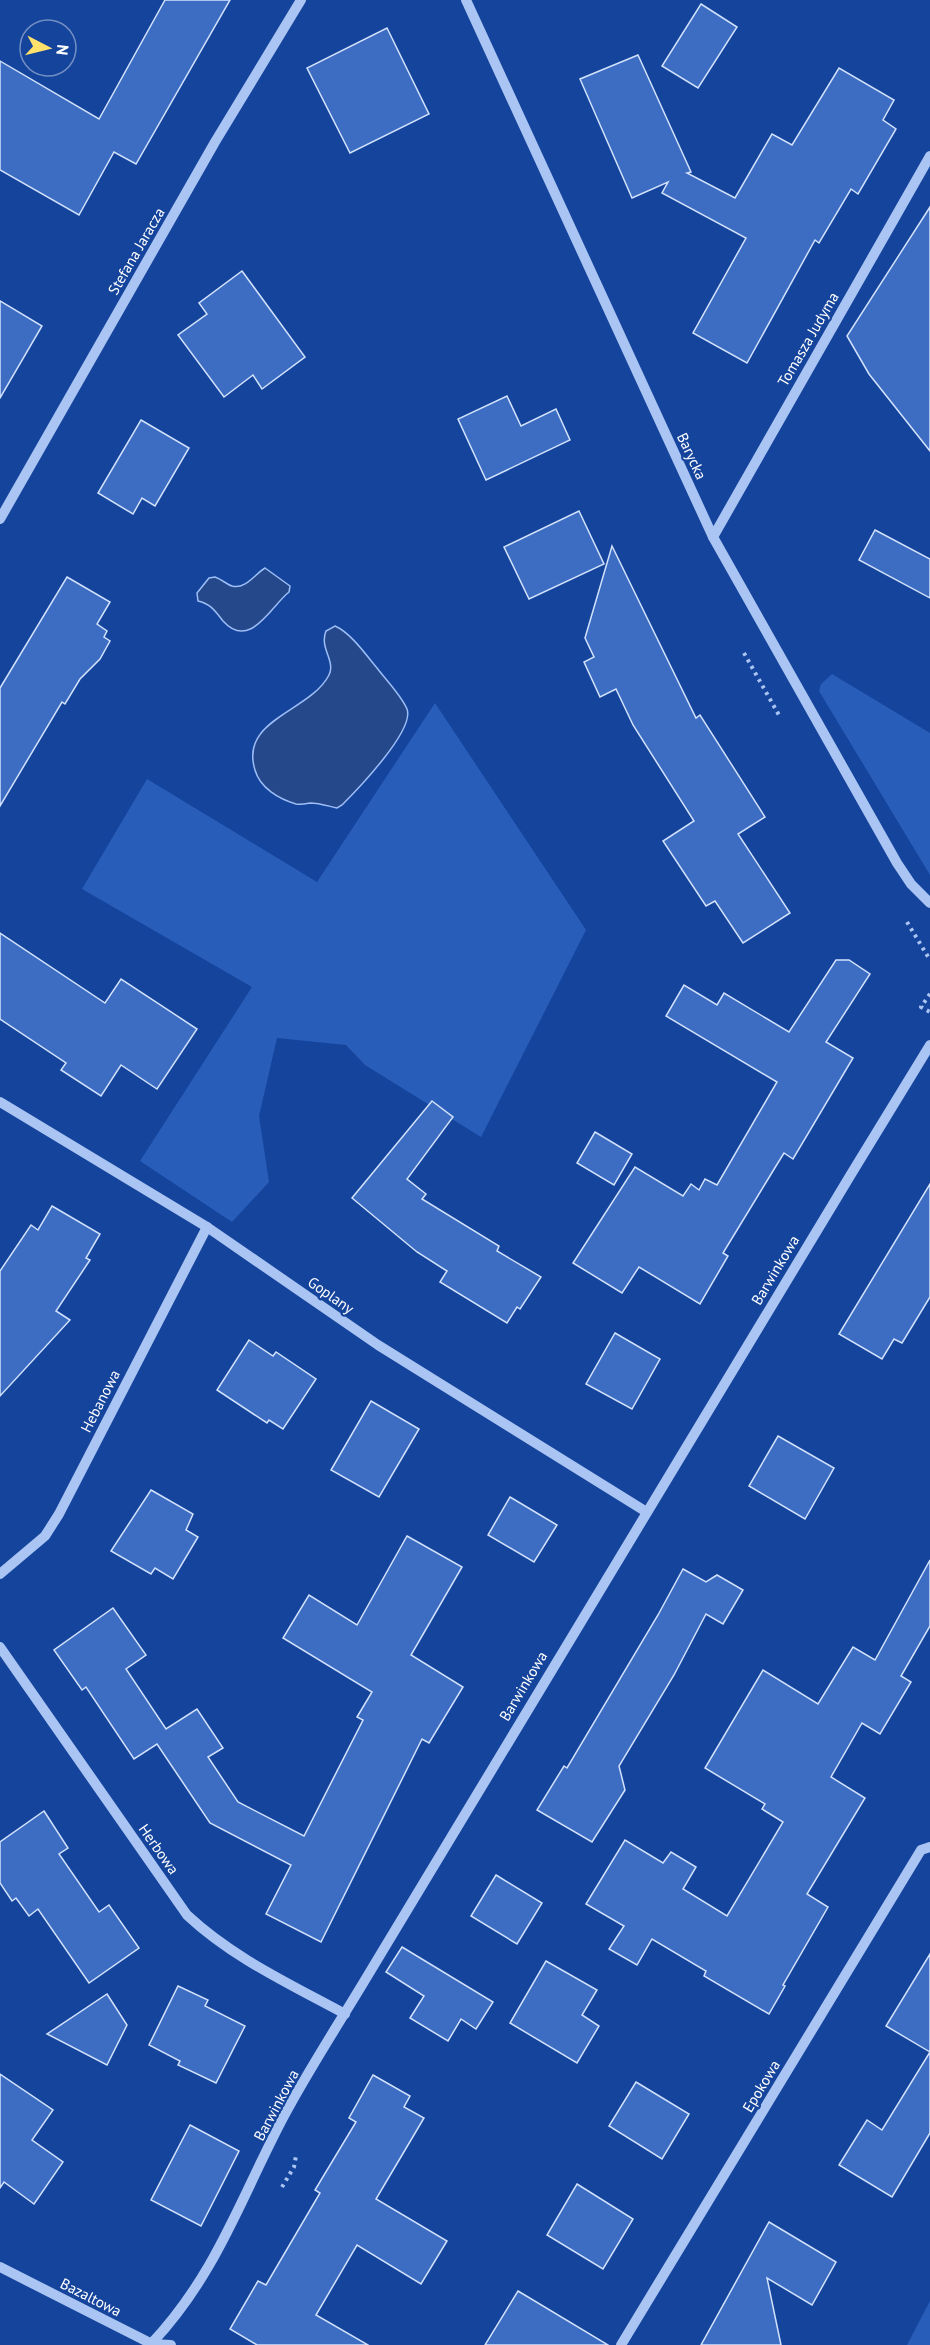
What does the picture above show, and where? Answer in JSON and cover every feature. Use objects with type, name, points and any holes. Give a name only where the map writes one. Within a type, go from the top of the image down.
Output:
[{"type":"street","name":"Stefana Jaracza","points":[[0,519],[215,142],[302,0]]},
{"type":"street","name":"Barycka","points":[[466,0],[712,537],[897,863],[911,884],[930,903]]},
{"type":"street","name":"Tomasza Judyma","points":[[712,537],[930,156]]},
{"type":"street","name":"Barwinkowa","points":[[151,2344],[193,2295],[230,2229],[284,2117],[345,2013],[645,1511],[930,1045]]},
{"type":"street","name":"Goplany","points":[[0,1102],[207,1227],[378,1345],[645,1511]]},
{"type":"street","name":"Hebanowa","points":[[0,1574],[45,1536],[207,1227]]},
{"type":"street","name":"Herbowa","points":[[0,1647],[187,1915],[209,1936],[238,1955],[345,2013]]},
{"type":"street","name":"Epokowa","points":[[621,2345],[921,1850],[930,1847]]},
{"type":"street","name":"Bazaltowa","points":[[0,2267],[151,2344],[171,2345]]},
{"type":"path","points":[[930,994],[921,1007],[930,1012]]},
{"type":"shaded area","points":[[265,568],[290,586],[289,592],[251,629],[242,631],[233,629],[210,606],[198,601],[197,593],[209,578],[215,577],[237,587],[246,584]]},
{"type":"shaded area","points":[[335,626],[363,651],[401,698],[407,709],[407,719],[394,745],[360,787],[342,805],[337,808],[313,803],[296,804],[277,796],[261,782],[255,770],[253,753],[257,739],[266,727],[320,688],[329,675],[331,670],[324,637],[326,631]]},
{"type":"shaded area","points":[[832,674],[930,733],[930,875],[819,691],[821,684]]},
{"type":"shaded area","points":[[435,703],[586,930],[481,1137],[365,1065],[346,1045],[277,1038],[259,1116],[269,1182],[232,1222],[140,1161],[252,987],[82,889],[147,779],[317,882]]},
{"type":"shaded area","points":[[930,2301],[930,2345],[907,2345]]},
{"type":"building","points":[[165,0],[230,0],[136,164],[114,152],[79,215],[0,170],[0,61],[18,72],[18,78],[29,78],[99,119]]},
{"type":"building","points":[[701,4],[737,27],[698,88],[662,66]]},
{"type":"building","points":[[387,28],[429,114],[350,153],[307,68]]},
{"type":"building","points":[[638,55],[691,172],[687,173],[735,198],[772,134],[792,145],[839,68],[894,100],[883,120],[896,129],[858,194],[851,189],[819,243],[815,240],[747,363],[693,333],[746,238],[662,193],[668,182],[632,198],[580,79]]},
{"type":"building","points":[[930,207],[930,451],[869,374],[847,336]]},
{"type":"building","points":[[242,271],[305,357],[262,389],[253,375],[224,397],[178,335],[207,314],[199,303]]},
{"type":"building","points":[[0,301],[42,326],[0,398]]},
{"type":"building","points":[[507,396],[521,426],[556,409],[570,440],[486,480],[458,419]]},
{"type":"building","points":[[141,420],[189,448],[155,506],[142,498],[133,514],[98,493]]},
{"type":"building","points":[[579,511],[604,564],[529,599],[504,547]]},
{"type":"building","points":[[875,530],[930,559],[930,598],[859,560]]},
{"type":"building","points":[[612,546],[696,718],[700,715],[765,817],[738,834],[790,913],[743,943],[715,901],[706,906],[663,841],[694,821],[633,725],[616,689],[600,697],[584,662],[594,657],[585,638]]},
{"type":"building","points":[[67,577],[110,602],[97,624],[107,631],[104,637],[110,641],[100,659],[80,679],[65,704],[62,702],[0,806],[0,688]]},
{"type":"building","points":[[0,933],[105,1003],[121,979],[197,1029],[157,1089],[121,1065],[101,1096],[61,1070],[66,1063],[0,1019]]},
{"type":"building","points":[[836,960],[849,960],[870,974],[826,1042],[853,1058],[793,1159],[784,1153],[723,1253],[728,1256],[700,1304],[639,1267],[622,1293],[573,1263],[635,1167],[683,1196],[691,1184],[699,1190],[705,1179],[717,1185],[777,1082],[666,1016],[684,985],[717,1005],[724,993],[789,1032]]},
{"type":"building","points":[[432,1101],[453,1117],[407,1179],[426,1194],[422,1199],[499,1246],[497,1251],[541,1277],[520,1309],[517,1307],[507,1323],[440,1282],[447,1271],[417,1252],[352,1198]]},
{"type":"building","points":[[595,1132],[632,1154],[614,1185],[577,1163]]},
{"type":"building","points":[[930,1184],[930,1297],[902,1343],[894,1339],[882,1359],[839,1334]]},
{"type":"building","points":[[52,1206],[100,1234],[86,1258],[90,1260],[56,1311],[70,1320],[0,1396],[0,1271],[31,1225],[38,1230]]},
{"type":"building","points":[[615,1333],[660,1359],[632,1409],[586,1384]]},
{"type":"building","points":[[249,1340],[273,1356],[276,1352],[316,1379],[283,1429],[269,1420],[267,1423],[217,1390]]},
{"type":"building","points":[[371,1401],[419,1429],[379,1497],[331,1470]]},
{"type":"building","points":[[778,1436],[834,1468],[805,1519],[749,1486]]},
{"type":"building","points":[[151,1490],[193,1514],[186,1530],[198,1537],[173,1579],[155,1568],[151,1574],[111,1551]]},
{"type":"building","points":[[510,1497],[557,1525],[534,1562],[488,1535]]},
{"type":"building","points":[[407,1536],[462,1567],[411,1655],[463,1687],[429,1743],[422,1739],[321,1942],[266,1914],[291,1865],[210,1823],[157,1744],[134,1759],[86,1687],[82,1690],[54,1650],[113,1608],[146,1655],[126,1669],[166,1729],[197,1709],[223,1748],[208,1757],[238,1802],[304,1836],[363,1720],[357,1717],[372,1692],[283,1638],[309,1595],[357,1625]]},
{"type":"building","points":[[930,1560],[930,1626],[901,1676],[911,1682],[880,1734],[862,1723],[831,1777],[865,1798],[807,1894],[828,1907],[769,2014],[704,1976],[706,1971],[652,1939],[637,1965],[609,1949],[624,1926],[586,1904],[625,1840],[663,1863],[671,1852],[696,1867],[683,1889],[727,1916],[783,1822],[762,1809],[765,1804],[705,1768],[763,1670],[818,1704],[853,1647],[875,1660]]},
{"type":"building","points":[[683,1569],[706,1582],[717,1575],[743,1590],[723,1624],[706,1614],[674,1675],[619,1766],[625,1790],[592,1842],[537,1810],[564,1766],[567,1768]]},
{"type":"building","points":[[44,1811],[68,1848],[59,1854],[99,1912],[109,1905],[139,1948],[89,1983],[38,1909],[29,1916],[16,1898],[12,1901],[0,1883],[0,1842]]},
{"type":"building","points":[[496,1875],[542,1903],[517,1944],[471,1916]]},
{"type":"building","points":[[402,1947],[493,2002],[476,2029],[461,2019],[448,2041],[410,2018],[424,1996],[386,1972]]},
{"type":"building","points":[[930,1954],[930,2052],[886,2026]]},
{"type":"building","points":[[546,1961],[597,1990],[582,2015],[599,2026],[577,2063],[510,2023]]},
{"type":"building","points":[[178,1986],[208,2000],[205,2006],[245,2026],[216,2083],[178,2065],[180,2061],[149,2045]]},
{"type":"building","points":[[107,1994],[127,2025],[107,2065],[47,2034]]},
{"type":"building","points":[[930,2052],[930,2133],[892,2197],[839,2165],[867,2120],[882,2130]]},
{"type":"building","points":[[0,2074],[53,2110],[32,2140],[63,2162],[34,2204],[4,2182],[0,2188]]},
{"type":"building","points":[[373,2075],[410,2096],[404,2107],[424,2118],[376,2199],[447,2241],[421,2284],[357,2245],[316,2315],[368,2345],[257,2345],[230,2329],[258,2281],[266,2285],[320,2193],[315,2190],[356,2122],[349,2118]]},
{"type":"building","points":[[636,2082],[689,2114],[662,2159],[609,2126]]},
{"type":"building","points":[[190,2125],[239,2151],[201,2226],[151,2200]]},
{"type":"building","points":[[577,2184],[633,2219],[603,2269],[547,2235]]},
{"type":"building","points":[[769,2222],[836,2262],[812,2305],[767,2278],[781,2345],[701,2345]]},
{"type":"building","points":[[518,2291],[608,2345],[485,2345]]}]
